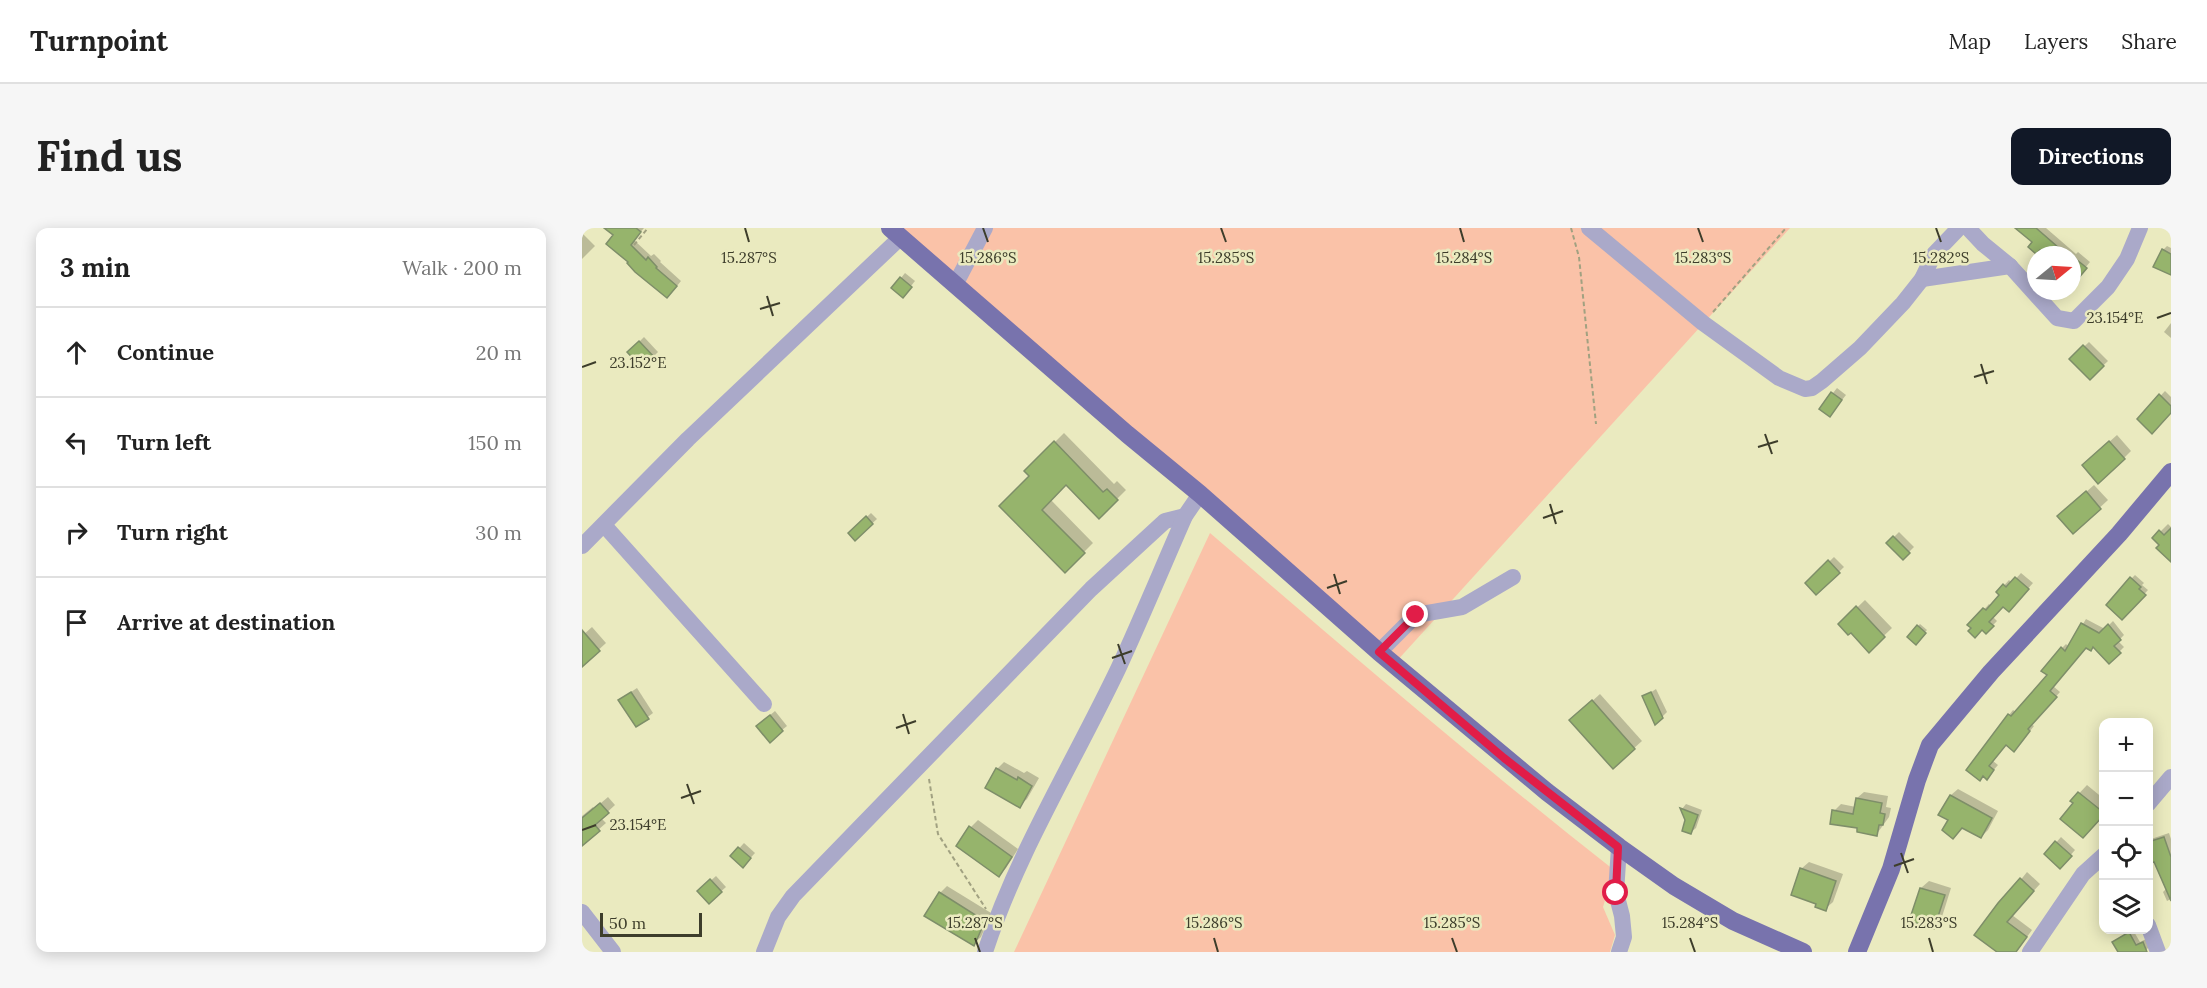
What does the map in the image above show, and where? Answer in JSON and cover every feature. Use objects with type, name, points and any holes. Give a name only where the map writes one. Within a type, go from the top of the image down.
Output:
[{"type":"main road","points":[[896,233],[1126,434],[1200,494],[1379,652],[1504,758],[1618,847],[1674,886],[1733,921],[1803,952]]},
{"type":"main road","points":[[1857,952],[1892,869],[1917,780],[1930,745],[1991,672],[2119,534],[2171,472]]},
{"type":"street","points":[[955,285],[986,228]]},
{"type":"street","points":[[1589,228],[1703,323],[1779,378],[1805,389],[1812,388],[1888,321],[1922,279],[1934,254],[1959,228]]},
{"type":"street","points":[[1968,228],[1983,244],[2010,266],[2057,318],[2074,321],[2108,287],[2127,259],[2140,228]]},
{"type":"street","points":[[582,546],[896,233]]},
{"type":"street","points":[[1922,279],[2010,266]]},
{"type":"street","points":[[985,952],[995,923],[1040,820],[1119,667],[1185,516],[1200,494]]},
{"type":"street","points":[[764,952],[778,917],[794,896],[943,740],[1099,581],[1165,521],[1185,516]]},
{"type":"street","points":[[604,525],[764,704]]},
{"type":"street","points":[[1379,652],[1416,615],[1462,607],[1514,577]]},
{"type":"street","points":[[2153,798],[2171,777]]},
{"type":"street","points":[[1618,847],[1616,893],[1624,937],[1619,952]]},
{"type":"street","points":[[2030,952],[2083,874],[2099,859]]},
{"type":"street","points":[[582,912],[613,952]]},
{"type":"street","points":[[2151,934],[2158,952]]},
{"type":"path","points":[[634,245],[648,228]]},
{"type":"path","points":[[1571,228],[1579,257],[1596,423]]},
{"type":"path","points":[[1703,323],[1786,228]]},
{"type":"path","points":[[929,776],[938,834],[995,923]]},
{"type":"shaded area","points":[[892,228],[1790,228],[1395,663]]},
{"type":"shaded area","points":[[1210,533],[1461,746],[1614,870],[1603,907],[1615,935],[1610,952],[1014,952]]},
{"type":"building","points":[[604,228],[636,228],[641,232],[631,245],[646,260],[648,257],[656,268],[677,286],[667,298],[606,244],[613,235]]},
{"type":"building","points":[[2015,228],[2036,228],[2057,246],[2029,246],[2032,242]]},
{"type":"building","points":[[2162,249],[2171,254],[2171,275],[2153,267]]},
{"type":"building","points":[[2081,263],[2087,268],[2081,275]]},
{"type":"building","points":[[900,277],[912,287],[903,298],[891,288]]},
{"type":"building","points":[[639,341],[655,358],[643,369],[627,352]]},
{"type":"building","points":[[2083,345],[2104,366],[2090,380],[2069,359]]},
{"type":"building","points":[[1831,392],[1842,400],[1830,417],[1819,409]]},
{"type":"building","points":[[2159,394],[2171,406],[2171,413],[2152,434],[2137,419]]},
{"type":"building","points":[[1054,441],[1103,492],[1107,489],[1118,500],[1099,519],[1066,485],[1042,510],[1085,553],[1065,573],[999,506],[1029,476],[1024,471]]},
{"type":"building","points":[[2109,441],[2125,459],[2098,484],[2082,465]]},
{"type":"building","points":[[2086,491],[2101,509],[2073,534],[2057,516]]},
{"type":"building","points":[[866,516],[873,524],[855,541],[848,533]]},
{"type":"building","points":[[2171,528],[2171,562],[2156,548],[2159,545],[2152,538],[2159,530],[2164,535]]},
{"type":"building","points":[[1893,536],[1910,553],[1903,560],[1886,543]]},
{"type":"building","points":[[1828,560],[1840,573],[1816,595],[1805,583]]},
{"type":"building","points":[[2015,577],[2029,589],[2009,612],[2003,607],[1989,622],[1994,626],[1986,634],[1982,630],[1975,638],[1968,631],[1971,628],[1967,625],[1983,608],[1986,610],[1999,595],[1996,592],[2003,584],[2006,587]]},
{"type":"building","points":[[2130,577],[2146,595],[2122,620],[2106,605]]},
{"type":"building","points":[[1856,606],[1885,637],[1869,653],[1851,633],[1848,635],[1838,624]]},
{"type":"building","points":[[2081,623],[2099,633],[2108,624],[2121,640],[2114,646],[2121,653],[2109,664],[2093,647],[2091,651],[2086,648],[2050,691],[2057,697],[2028,729],[2030,731],[2014,752],[2006,745],[1989,766],[1994,770],[1987,780],[1983,776],[1980,781],[1966,770],[2008,714],[2011,716],[2047,675],[2041,671],[2061,647],[2065,651]]},
{"type":"building","points":[[1917,625],[1926,633],[1916,645],[1907,637]]},
{"type":"building","points":[[582,630],[600,651],[582,667]]},
{"type":"building","points":[[631,692],[649,719],[636,727],[618,700]]},
{"type":"building","points":[[1651,692],[1663,718],[1655,725],[1642,696]]},
{"type":"building","points":[[1592,700],[1635,749],[1613,769],[1569,720]]},
{"type":"building","points":[[770,715],[783,731],[770,743],[756,726]]},
{"type":"building","points":[[996,768],[1032,786],[1020,808],[985,788]]},
{"type":"building","points":[[2078,792],[2099,809],[2099,820],[2083,838],[2060,819],[2073,803],[2070,801]]},
{"type":"building","points":[[1950,795],[1992,818],[1981,838],[1962,828],[1953,839],[1942,830],[1948,820],[1938,815]]},
{"type":"building","points":[[1856,798],[1882,803],[1880,813],[1885,814],[1883,825],[1879,825],[1877,836],[1857,832],[1857,828],[1830,824],[1832,810],[1853,814]]},
{"type":"building","points":[[600,803],[609,813],[595,825],[600,831],[582,846],[582,818]]},
{"type":"building","points":[[1680,808],[1698,815],[1691,834],[1682,831],[1685,820]]},
{"type":"building","points":[[969,826],[1012,857],[999,877],[956,846]]},
{"type":"building","points":[[2164,837],[2171,857],[2171,901],[2153,862],[2153,840]]},
{"type":"building","points":[[2055,841],[2072,856],[2060,869],[2044,854]]},
{"type":"building","points":[[738,847],[751,858],[743,868],[730,856]]},
{"type":"building","points":[[1800,868],[1836,881],[1826,911],[1815,907],[1816,904],[1791,895]]},
{"type":"building","points":[[2020,878],[2034,891],[2007,922],[2027,937],[2016,952],[1997,952],[1974,935]]},
{"type":"building","points":[[710,879],[722,892],[709,904],[697,891]]},
{"type":"building","points":[[1920,888],[1945,895],[1934,929],[1909,921]]},
{"type":"building","points":[[939,892],[985,921],[974,946],[924,916]]},
{"type":"building","points":[[2126,934],[2130,934],[2136,945],[2143,942],[2147,952],[2118,952],[2112,942]]},
{"type":"route","points":[[1416,615],[1379,652],[1504,758],[1618,847],[1616,893]]}]
